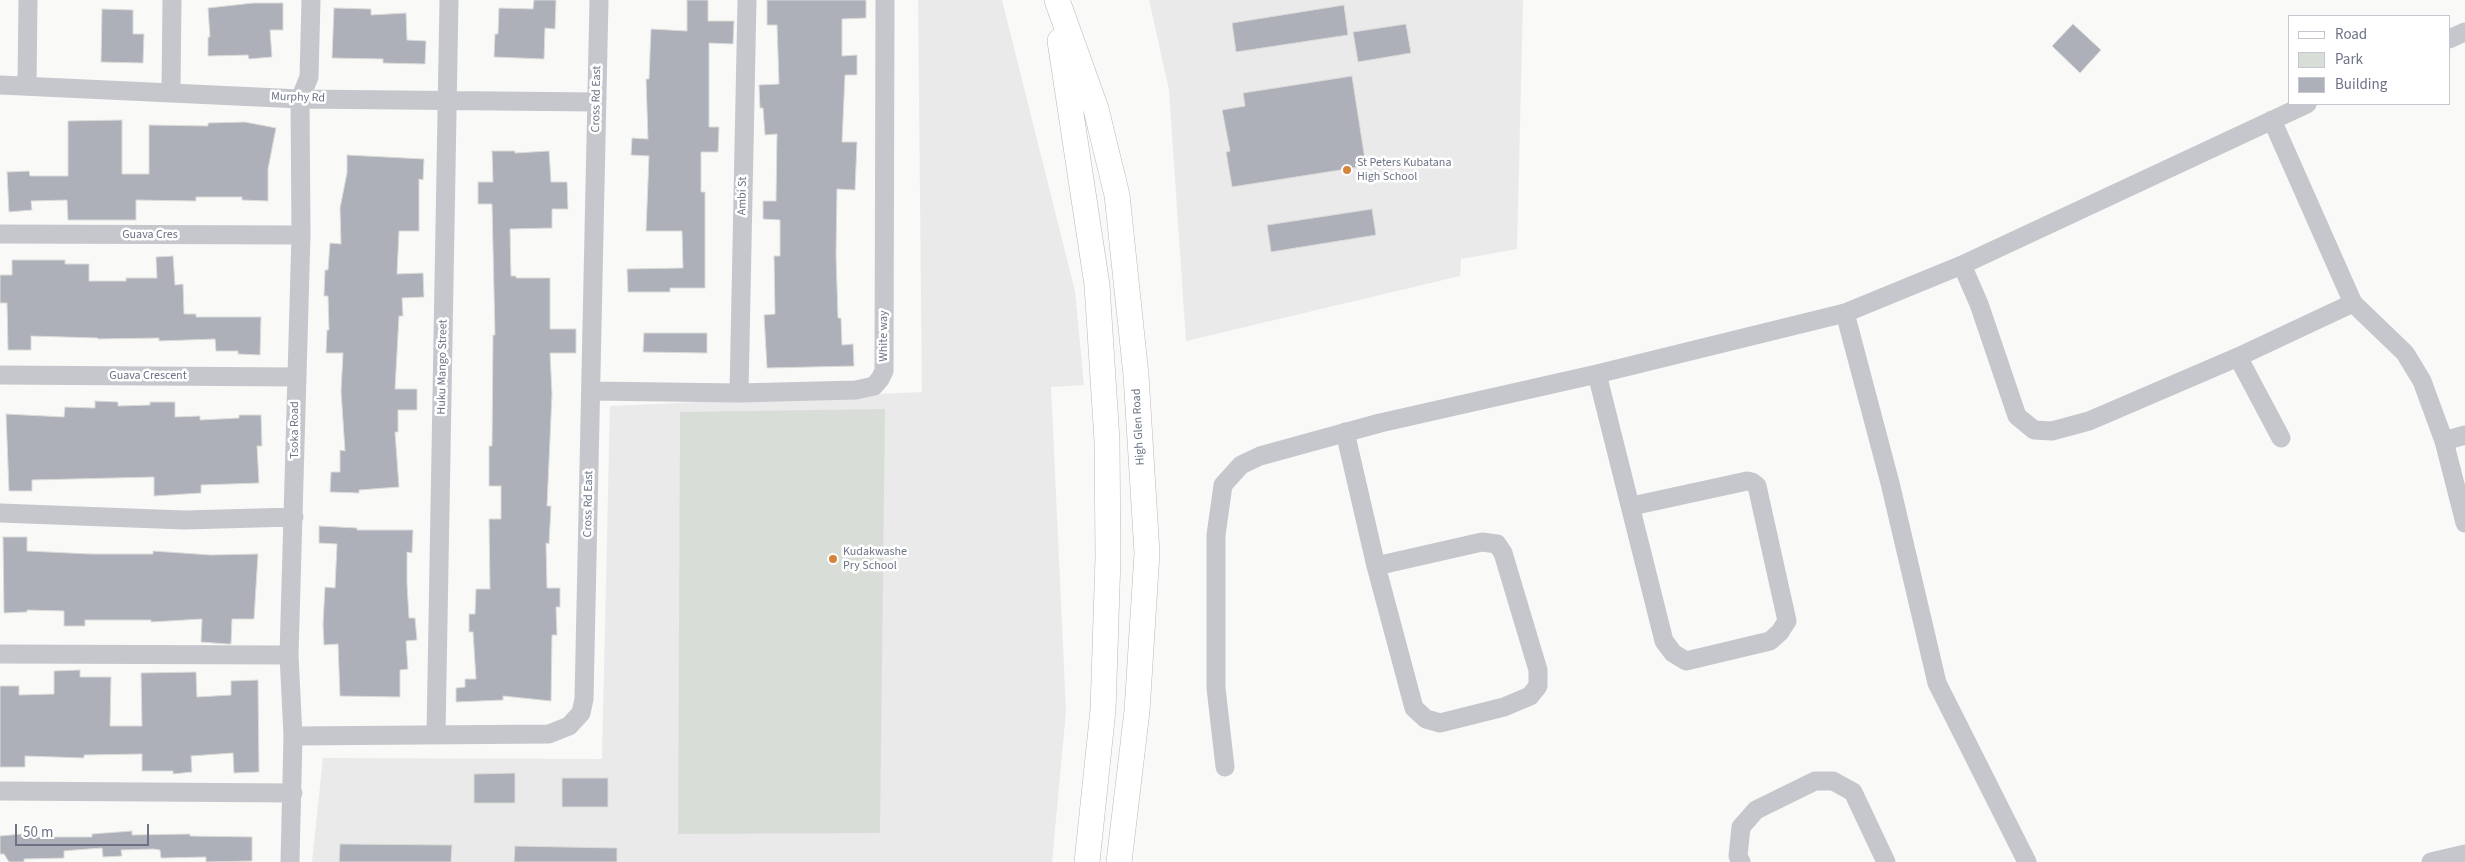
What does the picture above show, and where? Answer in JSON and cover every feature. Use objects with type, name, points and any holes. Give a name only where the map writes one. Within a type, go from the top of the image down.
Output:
[{"type":"main road","name":"High Glen Road","points":[[1056,0],[1097,286],[1107,440],[1108,557],[1103,710],[1087,862]]},
{"type":"main road","name":"High Glen Road","points":[[1056,0],[1096,109],[1117,195],[1136,375],[1147,554],[1137,711],[1119,862]]},
{"type":"street","points":[[27,85],[28,0]]},
{"type":"street","points":[[172,0],[172,92]]},
{"type":"street","name":"Tsoka Road","points":[[290,862],[293,736],[288,655],[294,517],[295,377],[301,235],[300,99],[309,77],[311,0]]},
{"type":"street","name":"Huku Mango Street","points":[[436,734],[449,0]]},
{"type":"street","name":"Cross Rd East","points":[[293,736],[549,734],[570,726],[581,713],[584,699],[592,391],[599,0]]},
{"type":"street","name":"Ambi St","points":[[739,393],[747,0]]},
{"type":"street","name":"White way","points":[[592,391],[739,393],[856,390],[874,386],[884,371],[885,0]]},
{"type":"street","points":[[2450,40],[2465,32]]},
{"type":"street","name":"Murphy Rd","points":[[0,85],[300,99],[596,102]]},
{"type":"street","points":[[1225,767],[1216,688],[1216,535],[1223,485],[1241,466],[1260,456],[1345,432],[1598,374],[1845,313],[1962,265],[2305,105]]},
{"type":"street","points":[[2272,120],[2353,303],[2405,353],[2422,381],[2444,441],[2465,523]]},
{"type":"street","name":"Guava Cres","points":[[0,234],[301,235]]},
{"type":"street","points":[[1962,265],[1979,304],[2017,416],[2034,430],[2052,431],[2089,421],[2238,357],[2353,303]]},
{"type":"street","points":[[1845,313],[1890,483],[1937,683],[2027,862]]},
{"type":"street","points":[[2238,357],[2281,438]]},
{"type":"street","points":[[1598,374],[1664,641],[1673,653],[1686,661],[1770,641],[1780,632],[1788,621],[1757,486],[1747,481],[1632,506]]},
{"type":"street","name":"Guava Crescent","points":[[0,375],[295,377]]},
{"type":"street","points":[[1345,432],[1376,566],[1414,708],[1426,719],[1440,723],[1504,707],[1530,696],[1538,686],[1538,670],[1503,553],[1497,544],[1482,542],[1376,566]]},
{"type":"street","points":[[2444,441],[2465,435]]},
{"type":"street","points":[[0,513],[184,520],[294,517]]},
{"type":"street","points":[[0,654],[288,655]]},
{"type":"street","points":[[1741,862],[1738,849],[1741,827],[1756,810],[1815,781],[1832,781],[1853,792],[1886,862]]},
{"type":"street","points":[[0,791],[293,794]]},
{"type":"street","points":[[2431,862],[2465,854]]},
{"type":"shaded area","name":"Kudakwashe Pry School","points":[[918,0],[1002,0],[1075,291],[1084,385],[1051,387],[1066,711],[1052,862],[312,862],[323,758],[602,759],[610,406],[922,392]]},
{"type":"shaded area","name":"St Peters Kubatana High School","points":[[1149,0],[1523,0],[1517,249],[1461,259],[1460,276],[1186,341],[1169,90]]},
{"type":"green space","points":[[885,409],[880,833],[678,834],[680,412]]},
{"type":"building","points":[[534,0],[556,0],[555,29],[545,28],[544,59],[494,57],[495,34],[498,34],[499,8],[533,9]]},
{"type":"building","points":[[687,0],[708,0],[708,21],[734,21],[733,44],[709,43],[709,127],[719,127],[718,152],[701,152],[701,192],[705,192],[705,288],[670,288],[670,292],[628,292],[627,269],[683,268],[682,231],[646,231],[649,156],[631,155],[632,138],[648,139],[646,79],[649,79],[651,29],[687,31]]},
{"type":"building","points":[[767,0],[866,0],[866,18],[842,19],[842,56],[857,55],[857,75],[845,75],[842,142],[857,142],[855,190],[837,189],[836,255],[838,318],[841,318],[842,345],[853,344],[854,366],[767,368],[764,315],[775,314],[774,256],[780,256],[780,220],[763,219],[763,201],[776,201],[777,134],[765,135],[763,108],[760,108],[759,85],[779,84],[777,25],[767,25]]},
{"type":"building","points":[[253,3],[283,3],[283,30],[270,30],[272,57],[249,59],[248,55],[208,56],[208,37],[210,37],[208,8]]},
{"type":"building","points":[[1344,5],[1348,35],[1236,52],[1232,23]]},
{"type":"building","points":[[334,8],[371,9],[371,15],[406,13],[407,40],[426,41],[425,64],[383,63],[383,59],[332,58]]},
{"type":"building","points":[[102,9],[133,10],[133,34],[144,34],[143,63],[101,62]]},
{"type":"building","points":[[1406,24],[1411,53],[1358,62],[1353,32]]},
{"type":"building","points":[[2073,24],[2101,50],[2080,73],[2052,46]]},
{"type":"building","points":[[1352,76],[1366,166],[1232,187],[1226,152],[1230,151],[1222,110],[1245,106],[1243,93]]},
{"type":"building","points":[[122,120],[122,174],[149,174],[149,125],[208,126],[208,123],[245,122],[276,128],[268,169],[268,201],[242,200],[242,197],[196,197],[196,201],[136,200],[136,220],[68,220],[67,200],[31,201],[32,210],[9,212],[7,172],[29,171],[30,176],[68,176],[68,121]]},
{"type":"building","points":[[492,151],[515,151],[515,153],[549,151],[551,182],[567,182],[568,209],[552,209],[552,228],[510,229],[511,276],[516,276],[516,278],[550,278],[550,329],[576,329],[576,353],[550,353],[552,394],[547,506],[551,506],[549,544],[546,543],[547,588],[560,588],[560,607],[556,607],[557,635],[552,635],[551,701],[503,696],[503,700],[456,702],[456,688],[465,687],[465,679],[476,679],[473,632],[469,632],[469,614],[475,614],[476,589],[490,589],[489,519],[501,519],[501,486],[489,486],[489,446],[492,446],[493,335],[495,335],[492,204],[478,204],[478,182],[493,182]]},
{"type":"building","points":[[347,155],[424,159],[423,180],[419,179],[419,231],[399,231],[397,274],[423,273],[424,297],[402,298],[403,316],[399,316],[395,389],[417,389],[417,410],[398,410],[398,432],[395,432],[399,487],[359,490],[359,493],[330,492],[331,472],[340,472],[340,450],[345,451],[341,391],[343,353],[326,353],[327,330],[329,330],[328,296],[324,296],[325,270],[328,270],[330,243],[341,244],[340,208],[347,173]]},
{"type":"building","points":[[1372,209],[1376,235],[1271,252],[1267,225]]},
{"type":"building","points":[[173,256],[175,285],[183,284],[184,314],[196,314],[196,317],[261,317],[260,355],[238,354],[238,351],[216,351],[215,339],[159,341],[159,338],[98,339],[31,336],[31,350],[8,350],[7,303],[0,303],[0,275],[12,275],[12,260],[65,260],[65,264],[89,264],[89,281],[126,281],[126,278],[157,278],[156,257]]},
{"type":"building","points":[[644,333],[707,333],[707,353],[643,352]]},
{"type":"building","points":[[95,401],[118,402],[118,406],[150,405],[150,402],[175,402],[175,417],[200,416],[200,420],[239,418],[239,415],[261,415],[262,446],[257,446],[259,483],[201,485],[201,493],[154,496],[154,477],[32,480],[32,491],[9,491],[6,414],[64,417],[65,407],[95,408]]},
{"type":"building","points":[[319,526],[357,528],[357,530],[413,530],[412,553],[407,552],[407,584],[409,618],[415,618],[417,640],[406,641],[408,669],[400,670],[400,697],[340,696],[338,644],[324,645],[323,624],[325,587],[335,588],[337,544],[319,543]]},
{"type":"building","points":[[3,537],[27,537],[27,551],[91,554],[153,554],[153,551],[211,555],[258,554],[254,619],[232,619],[231,644],[227,644],[201,642],[202,619],[151,622],[151,620],[85,620],[85,626],[64,626],[64,611],[27,610],[27,612],[4,613]]},
{"type":"building","points":[[80,670],[80,677],[111,677],[110,726],[142,726],[141,673],[196,672],[197,697],[231,695],[231,681],[258,680],[259,772],[234,773],[233,753],[191,756],[192,772],[173,774],[173,771],[142,771],[142,754],[84,755],[84,758],[25,756],[25,767],[0,767],[0,686],[19,686],[19,695],[54,694],[54,671]]},
{"type":"building","points":[[515,773],[515,803],[474,803],[474,774]]},
{"type":"building","points":[[562,778],[608,778],[608,807],[562,807]]},
{"type":"building","points":[[132,831],[132,835],[190,834],[190,836],[252,837],[252,861],[206,862],[206,857],[161,858],[160,850],[153,849],[121,850],[122,856],[103,857],[102,848],[64,851],[64,858],[24,859],[24,862],[9,862],[4,854],[0,854],[0,836],[22,834],[22,837],[92,837],[92,834]]},
{"type":"building","points":[[340,844],[452,845],[451,862],[339,862]]},
{"type":"building","points":[[515,846],[617,848],[617,862],[514,862]]},
{"type":"place","name":"St Peters Kubatana High School","points":[[1347,170]]},
{"type":"place","name":"Kudakwashe Pry School","points":[[833,559]]}]
